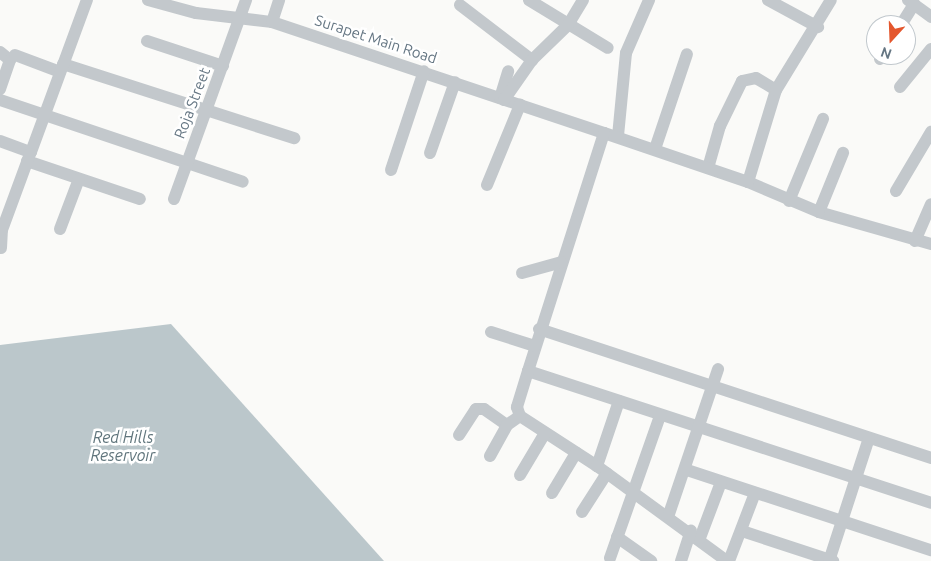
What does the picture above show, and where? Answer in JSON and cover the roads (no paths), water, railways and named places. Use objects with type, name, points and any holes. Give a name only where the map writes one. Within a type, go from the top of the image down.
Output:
[{"type":"street","points":[[0,248],[2,230],[87,0]]},
{"type":"street","name":"Surapet Main Road","points":[[148,0],[196,13],[272,22],[424,71],[604,133],[618,136],[748,182],[789,201],[819,212],[915,241],[931,244]]},
{"type":"street","points":[[196,13],[200,0]]},
{"type":"street","name":"Roja Street","points":[[174,199],[246,0]]},
{"type":"street","points":[[272,22],[279,0]]},
{"type":"street","points":[[528,0],[608,48]]},
{"type":"street","points":[[502,99],[532,60],[568,25],[583,0]]},
{"type":"street","points":[[618,136],[626,53],[649,0]]},
{"type":"street","points":[[768,0],[818,27]]},
{"type":"street","points":[[748,182],[776,90],[818,27],[831,0]]},
{"type":"street","points":[[905,15],[911,2],[931,17]]},
{"type":"street","points":[[460,5],[532,60]]},
{"type":"street","points":[[147,41],[223,66]]},
{"type":"street","points":[[900,87],[931,49]]},
{"type":"street","points":[[0,52],[10,60],[0,89]]},
{"type":"street","points":[[655,149],[687,54]]},
{"type":"street","points":[[14,55],[294,138]]},
{"type":"street","points":[[391,170],[424,71]]},
{"type":"street","points":[[502,99],[508,72]]},
{"type":"street","points":[[708,168],[727,109],[742,82],[753,77],[776,90]]},
{"type":"street","points":[[430,153],[455,82]]},
{"type":"street","points":[[0,100],[186,165],[242,182]]},
{"type":"street","points":[[487,185],[520,105]]},
{"type":"street","points":[[789,201],[823,119]]},
{"type":"street","points":[[896,191],[926,148],[931,132]]},
{"type":"street","points":[[604,133],[539,329],[517,407],[520,416],[669,514],[728,561],[742,531],[755,492]]},
{"type":"street","points":[[0,141],[29,157],[79,179],[140,199]]},
{"type":"street","points":[[819,212],[843,153]]},
{"type":"street","points":[[60,230],[79,179]]},
{"type":"street","points":[[915,241],[931,204]]},
{"type":"street","points":[[522,273],[562,262]]},
{"type":"street","points":[[539,329],[931,458]]},
{"type":"street","points":[[490,332],[535,346]]},
{"type":"street","points":[[669,514],[700,430],[718,369]]},
{"type":"street","points":[[528,371],[700,430],[931,503]]},
{"type":"street","points":[[582,512],[602,469],[620,401]]},
{"type":"street","points":[[459,435],[476,409],[484,409],[507,425]]},
{"type":"street","points":[[490,456],[507,425],[520,416]]},
{"type":"street","points":[[610,558],[660,416]]},
{"type":"street","points":[[520,475],[546,433]]},
{"type":"street","points":[[742,531],[830,561],[869,438]]},
{"type":"street","points":[[552,493],[576,453]]},
{"type":"street","points":[[686,470],[931,550]]},
{"type":"street","points":[[680,561],[696,535],[721,482]]},
{"type":"street","points":[[617,536],[651,561]]},
{"type":"water","name":"Red Hills Reservoir","points":[[171,324],[384,561],[0,561],[0,345]]}]
